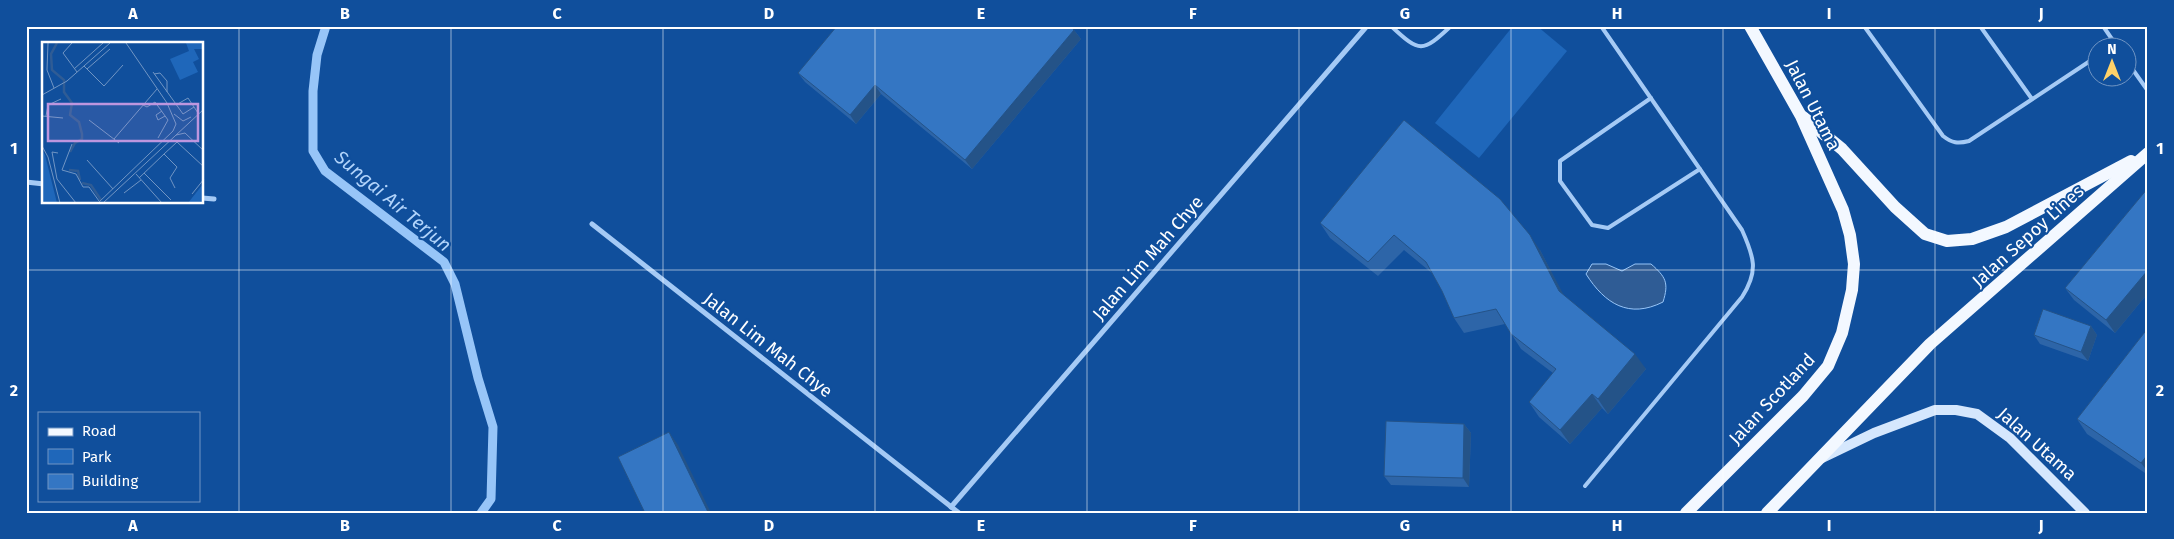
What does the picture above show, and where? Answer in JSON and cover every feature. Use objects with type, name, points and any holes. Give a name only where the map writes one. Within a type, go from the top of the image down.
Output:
[{"type":"main road","name":"Jalan Utama","points":[[1750,26],[1801,116],[1843,210],[1850,235],[1854,264],[1852,290]]},
{"type":"main road","points":[[1801,116],[1842,149],[1895,207],[1925,234],[1947,241],[1972,239],[2006,227],[2148,152]]},
{"type":"main road","name":"Jalan Sepoy Lines","points":[[1820,459],[1930,344],[2148,152]]},
{"type":"main road","name":"Jalan Scotland","points":[[1686,513],[1803,396],[1828,366],[1842,333],[1852,290]]},
{"type":"main road","name":"Jalan Utama","points":[[1820,459],[1874,433],[1935,410],[1956,410],[1977,414],[2010,438],[2086,513]]},
{"type":"main road","points":[[1767,513],[1820,459]]},
{"type":"street","name":"Jalan Lim Mah Chye","points":[[951,507],[1367,26]]},
{"type":"street","points":[[26,182],[42,184]]},
{"type":"street","points":[[204,198],[214,199]]},
{"type":"street","name":"Jalan Lim Mah Chye","points":[[592,224],[959,513]]},
{"type":"lane","points":[[1391,26],[1415,46],[1425,46],[1433,42],[1451,26]]},
{"type":"lane","points":[[1585,486],[1749,286],[1754,274],[1753,257],[1742,230],[1601,26]]},
{"type":"lane","points":[[1864,26],[1943,136],[1951,142],[1960,144],[1969,141],[2086,64]]},
{"type":"lane","points":[[1980,26],[2032,99]]},
{"type":"lane","points":[[2103,26],[2111,38]]},
{"type":"lane","points":[[2136,74],[2148,91]]},
{"type":"lane","points":[[1651,98],[1560,161],[1560,181],[1592,225],[1608,228],[1700,169]]},
{"type":"green space","points":[[1513,26],[1537,26],[1567,51],[1479,158],[1435,123]]},
{"type":"shaded area","points":[[1592,264],[1606,264],[1622,271],[1635,264],[1651,264],[1665,281],[1666,290],[1663,302],[1639,309],[1619,306],[1610,301],[1593,285],[1586,274]]},
{"type":"building","points":[[837,26],[1070,26],[1074,30],[965,160],[875,85],[850,115],[798,73]]},
{"type":"building","points":[[1404,120],[1500,199],[1530,235],[1559,291],[1635,354],[1598,399],[1592,394],[1560,430],[1529,402],[1556,369],[1511,334],[1496,309],[1454,318],[1426,262],[1394,235],[1368,262],[1320,223]]},
{"type":"building","points":[[2148,188],[2148,270],[2106,320],[2065,288]]},
{"type":"building","points":[[2043,309],[2091,326],[2081,352],[2034,335]]},
{"type":"building","points":[[2148,328],[2148,454],[2141,463],[2077,419]]},
{"type":"building","points":[[1386,421],[1464,424],[1463,478],[1384,476]]},
{"type":"building","points":[[669,432],[708,512],[645,513],[618,457]]},
{"type":"waterway","name":"Sungai Air Terjun","points":[[326,26],[317,55],[313,91],[313,151],[325,171],[444,262],[455,284],[478,378],[493,427],[491,499],[481,513]]}]
